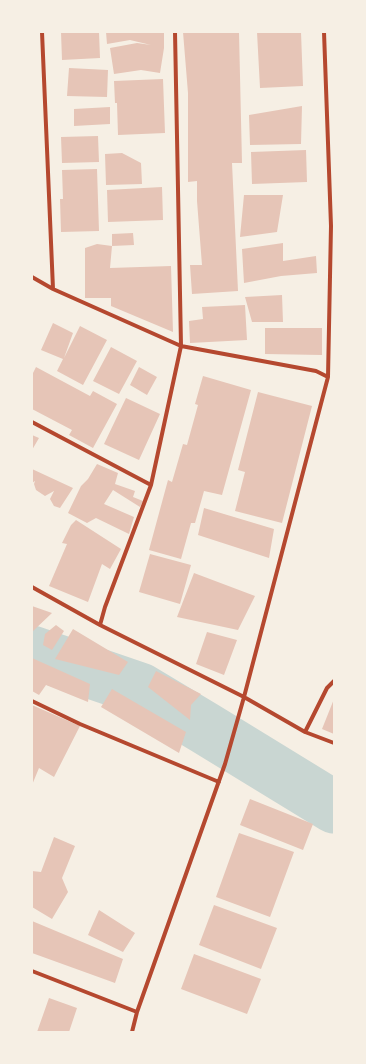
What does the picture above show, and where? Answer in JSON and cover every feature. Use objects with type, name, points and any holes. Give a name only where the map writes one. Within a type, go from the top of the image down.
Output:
[{"type":"street","points":[[42,32],[53,289]]},
{"type":"street","points":[[100,625],[105,607],[151,485],[181,346],[174,32]]},
{"type":"street","points":[[132,1032],[137,1012],[225,764],[328,377],[332,226],[324,32]]},
{"type":"street","points":[[32,277],[53,289],[181,346],[316,371],[328,377]]},
{"type":"street","points":[[329,333],[334,333]]},
{"type":"street","points":[[32,422],[151,485]]},
{"type":"street","points":[[32,587],[100,625],[244,697],[305,732],[334,743]]},
{"type":"street","points":[[305,732],[327,688],[334,681]]},
{"type":"street","points":[[32,701],[80,724],[219,782]]},
{"type":"street","points":[[32,971],[137,1012]]},
{"type":"building","points":[[61,32],[99,32],[100,58],[62,60]]},
{"type":"building","points":[[106,32],[164,32],[164,48],[160,73],[141,70],[114,74],[110,48],[137,43],[151,45],[130,40],[107,44]]},
{"type":"building","points":[[183,32],[239,32],[242,163],[232,163],[238,291],[192,294],[190,265],[202,265],[197,181],[188,182],[188,93]]},
{"type":"building","points":[[257,32],[301,32],[303,86],[260,88]]},
{"type":"building","points":[[69,68],[108,70],[107,97],[67,96]]},
{"type":"building","points":[[163,79],[165,133],[118,135],[117,103],[115,103],[114,81]]},
{"type":"building","points":[[302,106],[301,144],[250,145],[249,115]]},
{"type":"building","points":[[110,107],[110,124],[74,126],[74,109]]},
{"type":"building","points":[[98,136],[99,162],[62,163],[61,137]]},
{"type":"building","points":[[306,150],[307,182],[252,184],[251,152]]},
{"type":"building","points":[[122,153],[141,163],[142,184],[106,185],[105,154]]},
{"type":"building","points":[[97,169],[99,231],[61,232],[60,199],[63,199],[62,170]]},
{"type":"building","points":[[162,187],[163,220],[108,222],[107,190]]},
{"type":"building","points":[[244,195],[283,195],[277,232],[240,237]]},
{"type":"building","points":[[133,233],[134,245],[112,246],[112,234]]},
{"type":"building","points":[[283,243],[283,261],[316,256],[317,273],[281,276],[244,283],[242,249]]},
{"type":"building","points":[[97,244],[112,246],[110,268],[171,266],[173,332],[111,306],[111,298],[85,298],[85,248]]},
{"type":"building","points":[[282,295],[283,322],[252,322],[245,297]]},
{"type":"building","points":[[245,305],[247,340],[190,343],[189,321],[203,319],[202,307]]},
{"type":"building","points":[[53,323],[73,333],[64,358],[80,326],[107,340],[83,385],[57,371],[63,359],[41,350]]},
{"type":"building","points":[[265,328],[322,328],[322,355],[265,354]]},
{"type":"building","points":[[111,347],[137,361],[119,394],[93,381]]},
{"type":"building","points":[[36,367],[90,396],[93,391],[117,404],[93,448],[69,435],[72,430],[32,409],[32,375]]},
{"type":"building","points":[[139,367],[157,377],[147,395],[130,385]]},
{"type":"building","points":[[203,376],[251,390],[222,495],[204,491],[195,523],[191,523],[181,559],[149,550],[168,480],[172,482],[183,444],[187,445],[198,405],[195,404]]},
{"type":"building","points":[[258,392],[312,406],[282,523],[235,511],[245,472],[238,470]]},
{"type":"building","points":[[126,398],[160,414],[139,460],[104,444]]},
{"type":"building","points":[[32,435],[39,438],[32,450]]},
{"type":"building","points":[[97,464],[118,473],[115,484],[135,491],[133,497],[143,501],[140,507],[113,490],[104,504],[134,517],[129,534],[96,518],[87,523],[68,513],[81,486],[88,479]]},
{"type":"building","points":[[32,469],[73,488],[60,508],[54,506],[50,499],[54,491],[45,496],[36,490],[34,484],[35,481],[32,483]]},
{"type":"building","points":[[204,508],[274,529],[269,558],[198,535]]},
{"type":"building","points":[[76,520],[121,549],[110,569],[102,564],[88,602],[49,586],[67,544],[62,543],[71,525]]},
{"type":"building","points":[[150,554],[191,565],[180,604],[139,592]]},
{"type":"building","points":[[194,573],[255,596],[238,630],[177,617]]},
{"type":"building","points":[[32,606],[52,613],[32,632]]},
{"type":"building","points":[[56,625],[64,631],[52,650],[43,645],[45,634]]},
{"type":"building","points":[[73,629],[128,662],[119,675],[55,659]]},
{"type":"building","points":[[207,632],[237,640],[224,675],[196,664]]},
{"type":"building","points":[[32,658],[90,684],[88,702],[46,685],[39,695],[32,691]]},
{"type":"building","points":[[156,671],[201,694],[191,705],[190,720],[148,687]]},
{"type":"building","points":[[112,689],[186,732],[179,753],[101,707]]},
{"type":"building","points":[[334,699],[334,734],[322,729]]},
{"type":"building","points":[[32,705],[80,726],[54,777],[39,768],[32,785]]},
{"type":"building","points":[[250,799],[313,824],[303,850],[240,825]]},
{"type":"building","points":[[239,833],[294,852],[270,917],[216,897]]},
{"type":"building","points":[[54,837],[75,846],[62,878],[68,892],[52,919],[32,907],[32,871],[41,872]]},
{"type":"building","points":[[214,905],[277,928],[261,969],[199,945]]},
{"type":"building","points":[[99,910],[135,933],[123,952],[88,935]]},
{"type":"building","points":[[32,921],[123,959],[115,983],[32,953]]},
{"type":"building","points":[[194,954],[261,979],[247,1014],[181,989]]},
{"type":"building","points":[[49,998],[77,1008],[69,1032],[37,1032]]},
{"type":"waterway","points":[[32,652],[140,689],[334,807]]}]
